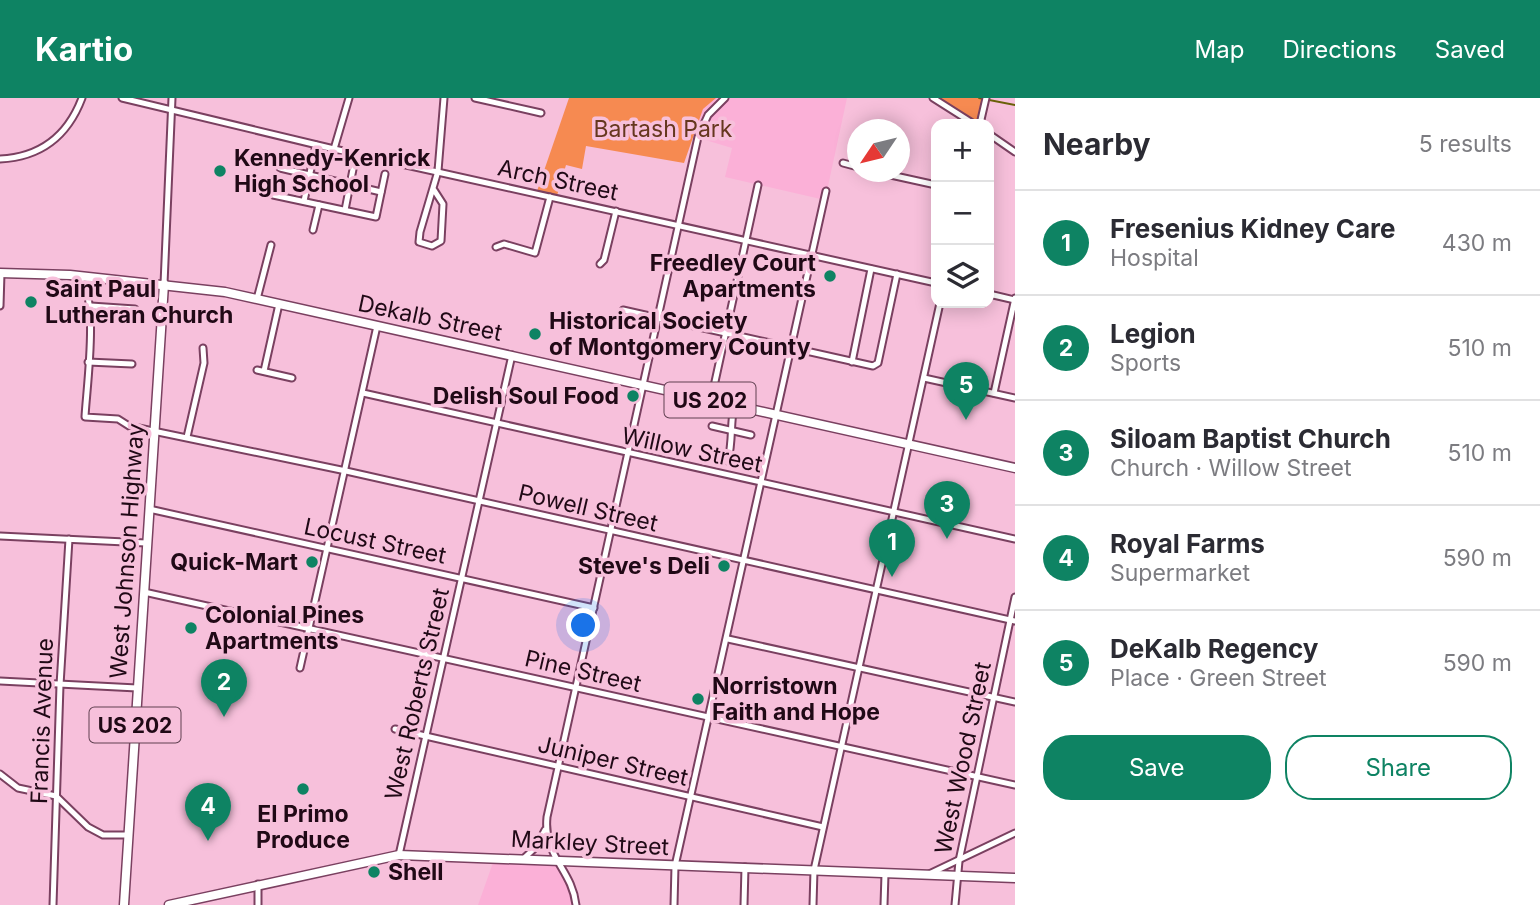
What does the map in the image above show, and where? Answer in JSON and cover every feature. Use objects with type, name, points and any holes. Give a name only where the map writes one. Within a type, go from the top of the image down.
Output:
[{"type":"highway","name":"US 202","points":[[1,273],[70,275],[164,284]]},
{"type":"highway","name":"Dekalb Street","points":[[164,284],[257,299],[1015,468]]},
{"type":"highway","name":"West Johnson Highway","points":[[124,905],[164,284]]},
{"type":"highway","name":"Markley Street","points":[[169,905],[399,855],[1015,878]]},
{"type":"street","points":[[0,159],[22,156],[52,143],[67,129],[82,98]]},
{"type":"street","name":"Arch Street","points":[[122,98],[316,145],[931,282]]},
{"type":"street","points":[[164,284],[172,98]]},
{"type":"street","points":[[334,149],[349,98]]},
{"type":"street","points":[[434,190],[443,204],[441,241],[432,246],[419,242],[428,199],[434,190],[438,172],[444,98]]},
{"type":"street","points":[[475,98],[541,113]]},
{"type":"street","points":[[522,860],[536,847],[545,830],[698,137],[708,115],[725,98]]},
{"type":"street","points":[[933,98],[966,119]]},
{"type":"street","points":[[981,119],[985,101]]},
{"type":"street","points":[[994,137],[1015,152]]},
{"type":"street","points":[[304,201],[316,145]]},
{"type":"street","points":[[345,211],[356,154]]},
{"type":"street","points":[[843,163],[847,164]]},
{"type":"street","points":[[280,168],[381,192]]},
{"type":"street","points":[[274,195],[376,218],[385,174]]},
{"type":"street","points":[[910,179],[931,184]]},
{"type":"street","points":[[711,400],[758,185]]},
{"type":"street","points":[[674,905],[675,866],[728,639],[826,191]]},
{"type":"street","points":[[496,247],[505,244],[536,253],[550,197]]},
{"type":"street","points":[[313,230],[319,205]]},
{"type":"street","points":[[600,264],[604,260],[616,211]]},
{"type":"street","points":[[257,299],[271,245]]},
{"type":"street","points":[[852,362],[871,268]]},
{"type":"street","points":[[0,306],[1,273]]},
{"type":"street","points":[[623,310],[876,366],[897,274]]},
{"type":"street","points":[[70,275],[82,279],[86,284],[91,306],[88,362],[132,364]]},
{"type":"street","points":[[994,295],[1015,299],[994,393]]},
{"type":"street","points":[[264,372],[279,304]]},
{"type":"street","points":[[91,306],[135,309]]},
{"type":"street","points":[[813,905],[814,870],[823,827],[939,308]]},
{"type":"street","points":[[300,668],[377,326]]},
{"type":"street","points":[[187,437],[204,363],[203,348]]},
{"type":"street","name":"West Roberts Street","points":[[399,855],[512,355]]},
{"type":"street","name":"Powell Street","points":[[88,362],[85,417],[118,419],[129,426],[154,429],[346,471],[1013,620]]},
{"type":"street","points":[[257,370],[292,378]]},
{"type":"street","points":[[924,379],[1015,398]]},
{"type":"street","name":"Willow Street","points":[[363,393],[1015,539]]},
{"type":"street","points":[[728,461],[734,405]]},
{"type":"street","points":[[712,426],[751,435]]},
{"type":"street","name":"Locust Street","points":[[149,509],[594,608]]},
{"type":"street","points":[[0,536],[146,543]]},
{"type":"street","name":"Francis Avenue","points":[[53,905],[60,685],[69,539]]},
{"type":"street","name":"Pine Street","points":[[144,592],[1015,785]]},
{"type":"street","name":"West Wood Street","points":[[955,905],[959,861],[1013,620],[1015,597]]},
{"type":"street","points":[[728,639],[1015,702]]},
{"type":"street","points":[[0,681],[137,688]]},
{"type":"street","name":"Juniper Street","points":[[395,729],[823,827]]},
{"type":"street","points":[[0,775],[18,788],[56,796],[88,827],[103,835],[128,835]]},
{"type":"street","points":[[545,830],[547,841],[574,892],[576,905]]},
{"type":"street","points":[[928,874],[1015,834]]},
{"type":"street","points":[[744,905],[745,867]]},
{"type":"street","points":[[884,905],[885,874]]},
{"type":"street","points":[[258,884],[258,905]]},
{"type":"shaded area","points":[[716,98],[847,98],[825,200],[725,177],[732,148],[692,136],[703,109]]},
{"type":"shaded area","points":[[495,857],[559,862],[576,905],[478,905]]},
{"type":"green space","name":"Bartash Park","points":[[569,98],[716,98],[703,109],[684,163],[586,146],[582,169],[566,165],[556,199],[536,194]]},
{"type":"green space","points":[[933,98],[986,98],[981,119],[966,119]]},
{"type":"waterway","points":[[979,98],[1015,105]]},
{"type":"place","name":"Kennedy-Kenrick High School","points":[[220,171]]},
{"type":"place","name":"Freedley Court Apartments","points":[[830,276]]},
{"type":"place","name":"Saint Paul Lutheran Church","points":[[31,302]]},
{"type":"place","name":"Historical Society of Montgomery County","points":[[535,334]]},
{"type":"place","name":"Delish Soul Food","points":[[633,396]]},
{"type":"place","name":"DeKalb Regency","points":[[966,420]]},
{"type":"place","name":"Siloam Baptist Church","points":[[947,539]]},
{"type":"place","name":"Quick-Mart","points":[[312,562]]},
{"type":"place","name":"Steve's Deli","points":[[724,566]]},
{"type":"place","name":"Fresenius Kidney Care","points":[[892,577]]},
{"type":"place","name":"Colonial Pines Apartments","points":[[191,628]]},
{"type":"place","name":"Norristown Faith and Hope","points":[[698,699]]},
{"type":"place","name":"Legion","points":[[224,717]]},
{"type":"place","name":"El Primo Produce","points":[[303,789]]},
{"type":"place","name":"Royal Farms","points":[[208,841]]},
{"type":"place","name":"Shell","points":[[374,872]]}]
